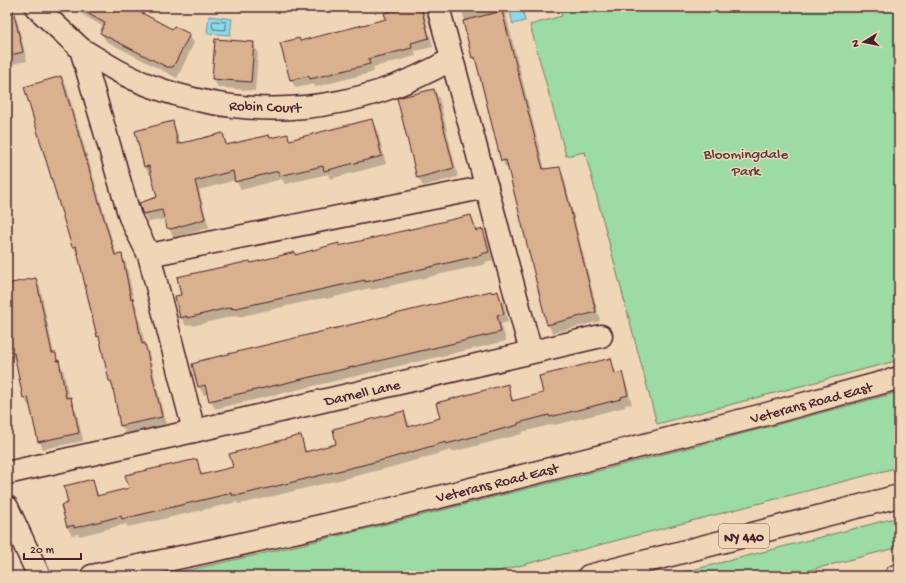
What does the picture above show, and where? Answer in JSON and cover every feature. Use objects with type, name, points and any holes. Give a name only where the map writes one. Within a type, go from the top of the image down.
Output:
[{"type":"main road","name":"Robin Court","points":[[36,7],[81,49],[118,71],[150,86],[187,98],[228,106],[268,109],[308,108],[352,100],[394,88],[433,70],[452,59]]},
{"type":"main road","points":[[438,7],[531,352]]},
{"type":"main road","points":[[81,49],[130,218],[149,255],[194,431]]},
{"type":"main road","points":[[149,255],[487,187]]},
{"type":"main road","name":"Darnell Lane","points":[[7,472],[194,431],[602,336]]},
{"type":"main road","name":"Veterans Road East","points":[[92,576],[224,548],[389,510],[771,413],[899,378]]},
{"type":"main road","name":"NY 440","points":[[590,576],[899,496]]},
{"type":"main road","points":[[7,507],[39,576]]},
{"type":"green space","name":"Bloomingdale Park","points":[[560,7],[899,7],[899,360],[657,424],[585,152],[566,156],[530,25],[562,16]]},
{"type":"green space","points":[[899,392],[899,467],[480,576],[160,576],[417,517],[701,445]]},
{"type":"green space","points":[[899,517],[899,547],[787,576],[669,576]]},
{"type":"water","points":[[506,7],[522,7],[525,21],[513,24],[509,8],[506,9]]},
{"type":"water","points":[[209,16],[232,19],[230,35],[207,33]]},
{"type":"building","points":[[76,7],[131,7],[172,29],[174,26],[190,34],[173,67],[167,67],[100,33],[105,23]]},
{"type":"building","points":[[406,7],[421,7],[429,38],[411,43],[412,48],[368,59],[370,64],[310,79],[309,76],[290,80],[280,43],[299,38],[300,41],[386,19],[384,13]]},
{"type":"building","points":[[13,10],[23,52],[7,56],[7,11]]},
{"type":"building","points":[[502,11],[543,169],[560,167],[596,312],[547,325],[506,160],[501,161],[475,57],[472,58],[463,21]]},
{"type":"building","points":[[215,39],[254,42],[251,82],[212,79]]},
{"type":"building","points":[[61,76],[115,255],[122,254],[142,344],[145,343],[162,417],[120,426],[113,388],[111,381],[109,381],[99,336],[97,337],[76,246],[72,247],[24,87]]},
{"type":"building","points":[[434,89],[454,168],[417,178],[397,98]]},
{"type":"building","points":[[372,119],[382,156],[324,171],[323,166],[279,176],[278,171],[235,182],[233,171],[195,181],[205,219],[171,229],[167,228],[162,210],[143,214],[142,212],[139,203],[157,197],[149,166],[144,167],[135,131],[173,121],[178,144],[223,133],[226,145],[269,135],[270,138],[288,134],[289,140]]},
{"type":"building","points":[[471,215],[476,231],[483,229],[489,252],[481,254],[482,255],[365,282],[365,280],[232,309],[232,307],[187,318],[187,316],[180,318],[175,296],[181,295],[177,277],[250,261],[251,263],[295,252],[295,255],[339,243],[339,246]]},
{"type":"building","points":[[36,278],[52,353],[56,353],[57,361],[59,360],[66,398],[71,397],[79,433],[38,442],[28,397],[23,398],[14,353],[9,354],[7,342],[7,284]]},
{"type":"building","points":[[491,291],[492,293],[498,291],[504,314],[497,315],[501,332],[209,401],[205,385],[198,387],[192,364],[199,361]]},
{"type":"building","points":[[611,358],[615,374],[622,372],[628,395],[621,397],[621,399],[550,417],[549,415],[518,423],[518,425],[446,444],[446,442],[387,459],[240,495],[232,495],[232,493],[122,519],[121,516],[74,528],[74,525],[67,527],[61,505],[68,503],[64,486],[93,479],[97,496],[129,488],[125,475],[197,459],[201,475],[233,467],[229,454],[301,435],[305,452],[336,444],[333,429],[404,411],[408,427],[440,418],[436,403],[508,384],[512,401],[543,393],[539,376]]}]
